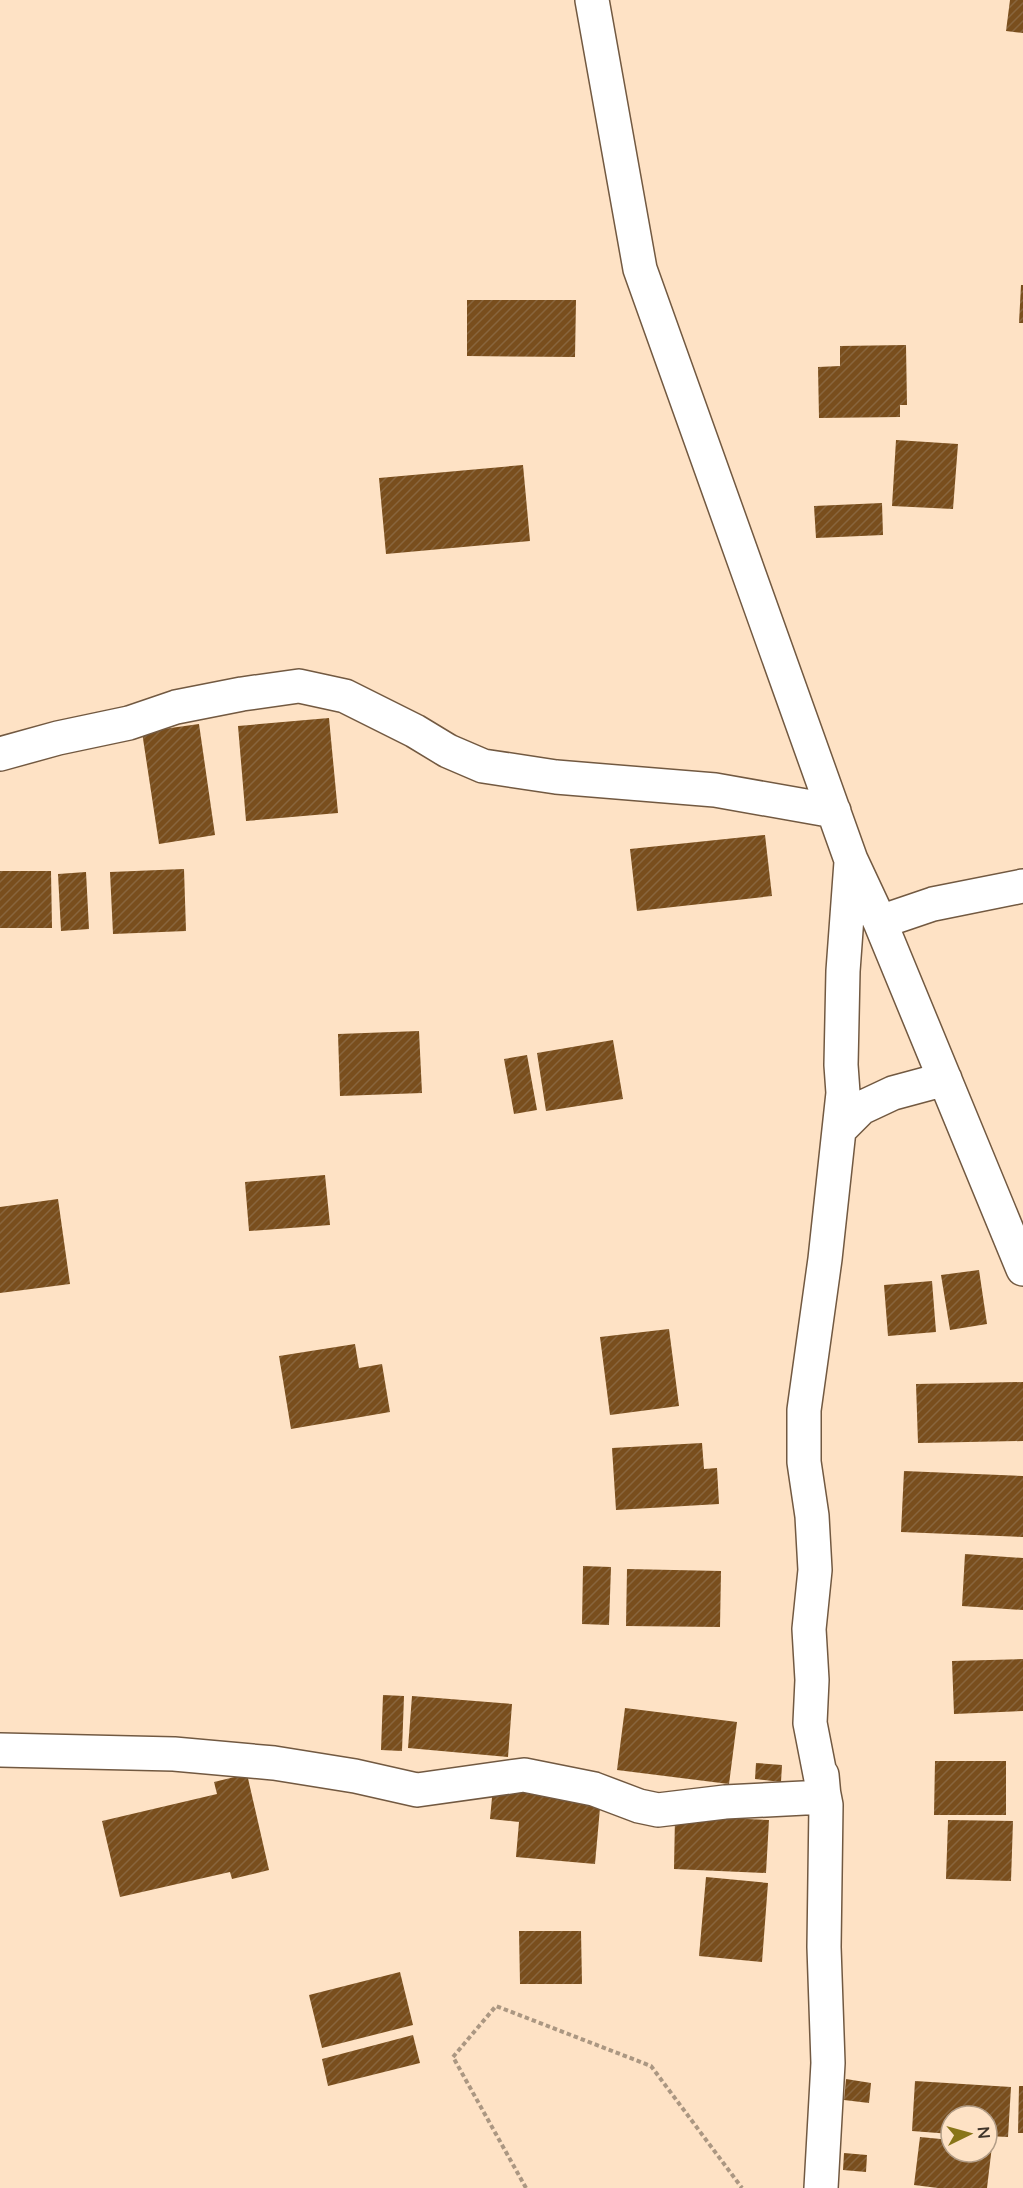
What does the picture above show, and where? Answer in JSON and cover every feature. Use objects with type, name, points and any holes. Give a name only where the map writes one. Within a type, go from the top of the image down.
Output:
[{"type":"street","points":[[592,0],[640,269],[851,860],[880,922],[1023,1269]]},
{"type":"street","points":[[0,754],[58,738],[129,723],[176,707],[299,686],[345,696],[415,731],[448,751],[483,766],[556,777],[715,790],[834,811]]},
{"type":"street","points":[[821,2188],[828,2063],[824,1947],[826,1805],[810,1723],[812,1680],[809,1629],[815,1570],[812,1516],[804,1462],[804,1410],[825,1258],[843,1094],[841,1065],[843,971],[851,860]]},
{"type":"street","points":[[880,922],[933,904],[1023,886]]},
{"type":"street","points":[[840,1129],[861,1108],[893,1093],[945,1079]]},
{"type":"street","points":[[0,1750],[174,1754],[274,1763],[355,1776],[417,1790],[524,1775],[594,1789],[639,1806],[658,1810],[725,1802],[824,1797]]},
{"type":"path","points":[[526,2188],[453,2057],[496,2006],[651,2066],[742,2188]]},
{"type":"building","points":[[1010,0],[1023,0],[1023,33],[1006,31]]},
{"type":"building","points":[[1021,285],[1023,285],[1023,323],[1019,323]]},
{"type":"building","points":[[467,300],[576,300],[575,357],[467,356]]},
{"type":"building","points":[[906,345],[907,405],[900,405],[900,417],[819,418],[818,367],[840,366],[840,346]]},
{"type":"building","points":[[896,440],[958,444],[953,509],[892,506]]},
{"type":"building","points":[[523,465],[530,541],[386,554],[379,478]]},
{"type":"building","points":[[882,503],[883,535],[816,538],[814,506]]},
{"type":"building","points":[[329,718],[338,813],[246,821],[238,726]]},
{"type":"building","points":[[199,724],[215,835],[159,844],[142,732]]},
{"type":"building","points":[[765,835],[772,896],[637,911],[630,849]]},
{"type":"building","points":[[184,869],[186,931],[113,934],[110,872]]},
{"type":"building","points":[[0,871],[51,871],[52,928],[0,928]]},
{"type":"building","points":[[86,872],[89,929],[61,931],[58,874]]},
{"type":"building","points":[[419,1031],[422,1093],[340,1096],[338,1034]]},
{"type":"building","points":[[613,1040],[623,1099],[546,1111],[537,1053]]},
{"type":"building","points":[[527,1055],[537,1110],[514,1114],[504,1059]]},
{"type":"building","points":[[325,1175],[330,1225],[249,1231],[245,1182]]},
{"type":"building","points":[[58,1199],[70,1284],[0,1293],[0,1207]]},
{"type":"building","points":[[979,1270],[987,1324],[950,1330],[941,1275]]},
{"type":"building","points":[[932,1281],[936,1332],[888,1336],[884,1285]]},
{"type":"building","points":[[669,1329],[679,1406],[610,1415],[600,1337]]},
{"type":"building","points":[[355,1344],[359,1368],[382,1364],[390,1412],[291,1429],[279,1356]]},
{"type":"building","points":[[1023,1382],[1023,1441],[918,1443],[916,1384]]},
{"type":"building","points":[[702,1443],[704,1469],[717,1468],[719,1504],[616,1510],[612,1448]]},
{"type":"building","points":[[904,1471],[1023,1476],[1023,1537],[901,1532]]},
{"type":"building","points":[[965,1554],[1023,1558],[1023,1610],[962,1606]]},
{"type":"building","points":[[583,1566],[611,1567],[609,1625],[582,1624]]},
{"type":"building","points":[[627,1569],[721,1571],[720,1627],[626,1626]]},
{"type":"building","points":[[1023,1659],[1023,1711],[954,1714],[952,1661]]},
{"type":"building","points":[[383,1695],[404,1696],[402,1751],[381,1750]]},
{"type":"building","points":[[412,1696],[512,1704],[508,1757],[408,1748]]},
{"type":"building","points":[[625,1708],[737,1722],[729,1784],[617,1770]]},
{"type":"building","points":[[935,1761],[1006,1761],[1006,1815],[934,1815]]},
{"type":"building","points":[[756,1763],[782,1765],[781,1782],[755,1779]]},
{"type":"building","points":[[247,1774],[269,1870],[232,1879],[230,1872],[120,1897],[102,1821],[217,1794],[214,1782]]},
{"type":"building","points":[[493,1787],[601,1797],[595,1864],[516,1857],[519,1822],[490,1819]]},
{"type":"building","points":[[675,1816],[769,1820],[766,1873],[674,1869]]},
{"type":"building","points":[[948,1820],[1013,1821],[1011,1881],[946,1879]]},
{"type":"building","points":[[706,1877],[768,1883],[762,1962],[699,1956]]},
{"type":"building","points":[[519,1931],[581,1931],[582,1984],[520,1984]]},
{"type":"building","points":[[400,1972],[413,2025],[322,2048],[309,1995]]},
{"type":"building","points":[[413,2035],[420,2063],[328,2086],[322,2059]]},
{"type":"building","points":[[846,2079],[871,2083],[869,2103],[844,2100]]},
{"type":"building","points":[[915,2081],[1011,2087],[1008,2137],[999,2137],[999,2104],[939,2104],[939,2133],[912,2131]]},
{"type":"building","points":[[1019,2086],[1023,2086],[1023,2133],[1018,2133]]},
{"type":"building","points":[[920,2137],[939,2139],[939,2164],[990,2164],[987,2188],[938,2188],[914,2185]]},
{"type":"building","points":[[844,2153],[867,2155],[866,2172],[843,2170]]}]
